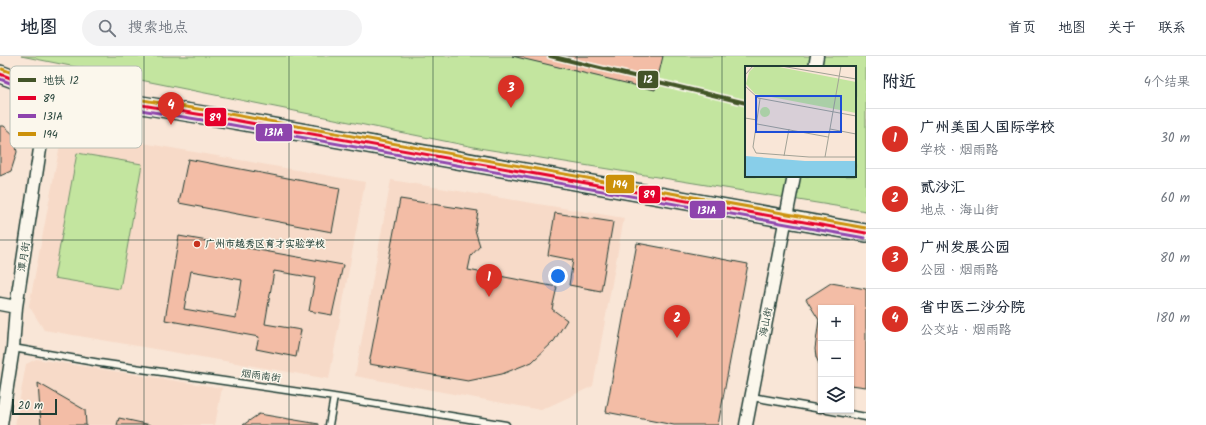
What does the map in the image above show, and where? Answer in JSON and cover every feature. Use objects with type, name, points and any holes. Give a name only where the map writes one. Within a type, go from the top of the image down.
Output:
[{"type":"main road","points":[[0,74],[10,78]]},
{"type":"main road","points":[[142,105],[228,119],[866,233]]},
{"type":"street","points":[[815,66],[817,56]]},
{"type":"street","name":"潭月街","points":[[0,425],[13,348],[16,307],[40,148]]},
{"type":"street","name":"海山街","points":[[746,425],[794,177]]},
{"type":"street","points":[[0,304],[16,307]]},
{"type":"lane","name":"烟雨南街","points":[[13,348],[100,363],[334,397],[506,425]]},
{"type":"lane","points":[[329,425],[334,397]]},
{"type":"lane","points":[[752,397],[818,408]]},
{"type":"lane","points":[[844,413],[866,417]]},
{"type":"shaded area","name":"广州市越秀区育才实验学校","points":[[142,143],[365,182],[329,379],[44,330],[29,306],[59,148],[142,148]]},
{"type":"shaded area","points":[[391,180],[624,218],[593,386],[541,410],[355,376]]},
{"type":"shaded area","points":[[36,359],[222,388],[215,425],[15,425],[26,364]]},
{"type":"green space","points":[[21,56],[866,56],[866,211],[479,148],[142,80],[142,66],[71,66]]},
{"type":"green space","points":[[77,153],[142,164],[120,289],[54,278]]},
{"type":"building","points":[[512,56],[663,56],[655,90]]},
{"type":"building","points":[[0,126],[4,126],[10,131],[10,148],[16,148],[17,152],[11,171],[0,176]]},
{"type":"building","points":[[188,159],[340,188],[332,232],[179,203]]},
{"type":"building","points":[[400,199],[478,211],[475,230],[480,246],[471,256],[468,270],[557,287],[552,309],[567,320],[554,341],[532,362],[502,374],[468,381],[369,364]]},
{"type":"building","points":[[555,213],[613,222],[601,291],[569,285],[573,260],[548,255]]},
{"type":"building","points":[[179,236],[343,265],[332,315],[309,311],[315,278],[274,271],[265,324],[301,330],[296,357],[256,349],[259,337],[165,320]],"holes":[[[191,271],[242,280],[236,318],[184,309]]]},
{"type":"building","points":[[637,243],[748,264],[718,425],[674,425],[606,412]]},
{"type":"building","points":[[831,283],[866,289],[866,387],[854,385],[854,305],[818,305],[818,318],[806,299]]},
{"type":"building","points":[[818,327],[818,361],[815,349]]},
{"type":"building","points":[[38,383],[85,410],[86,425],[41,425]]},
{"type":"building","points":[[259,414],[319,424],[319,425],[243,425]]},
{"type":"building","points":[[119,418],[151,425],[117,425]]},
{"type":"metro line","name":"12","points":[[550,56],[745,103]]},
{"type":"transit line","name":"194","points":[[2,69],[10,72]]},
{"type":"transit line","name":"89","points":[[0,74],[10,78]]},
{"type":"transit line","name":"131A","points":[[0,79],[10,83]]},
{"type":"transit line","name":"194","points":[[142,100],[229,114],[866,228]]},
{"type":"transit line","name":"89","points":[[142,105],[228,119],[866,233]]},
{"type":"transit line","name":"131A","points":[[142,110],[227,124],[865,238]]},
{"type":"place","name":"广州发展公园","points":[[511,108]]},
{"type":"place","name":"省中医二沙分院","points":[[171,125]]},
{"type":"place","name":"广州市越秀区育才实验学校","points":[[197,244]]},
{"type":"place","name":"广州美国人国际学校","points":[[489,297]]},
{"type":"place","name":"贰沙汇","points":[[677,338]]}]
